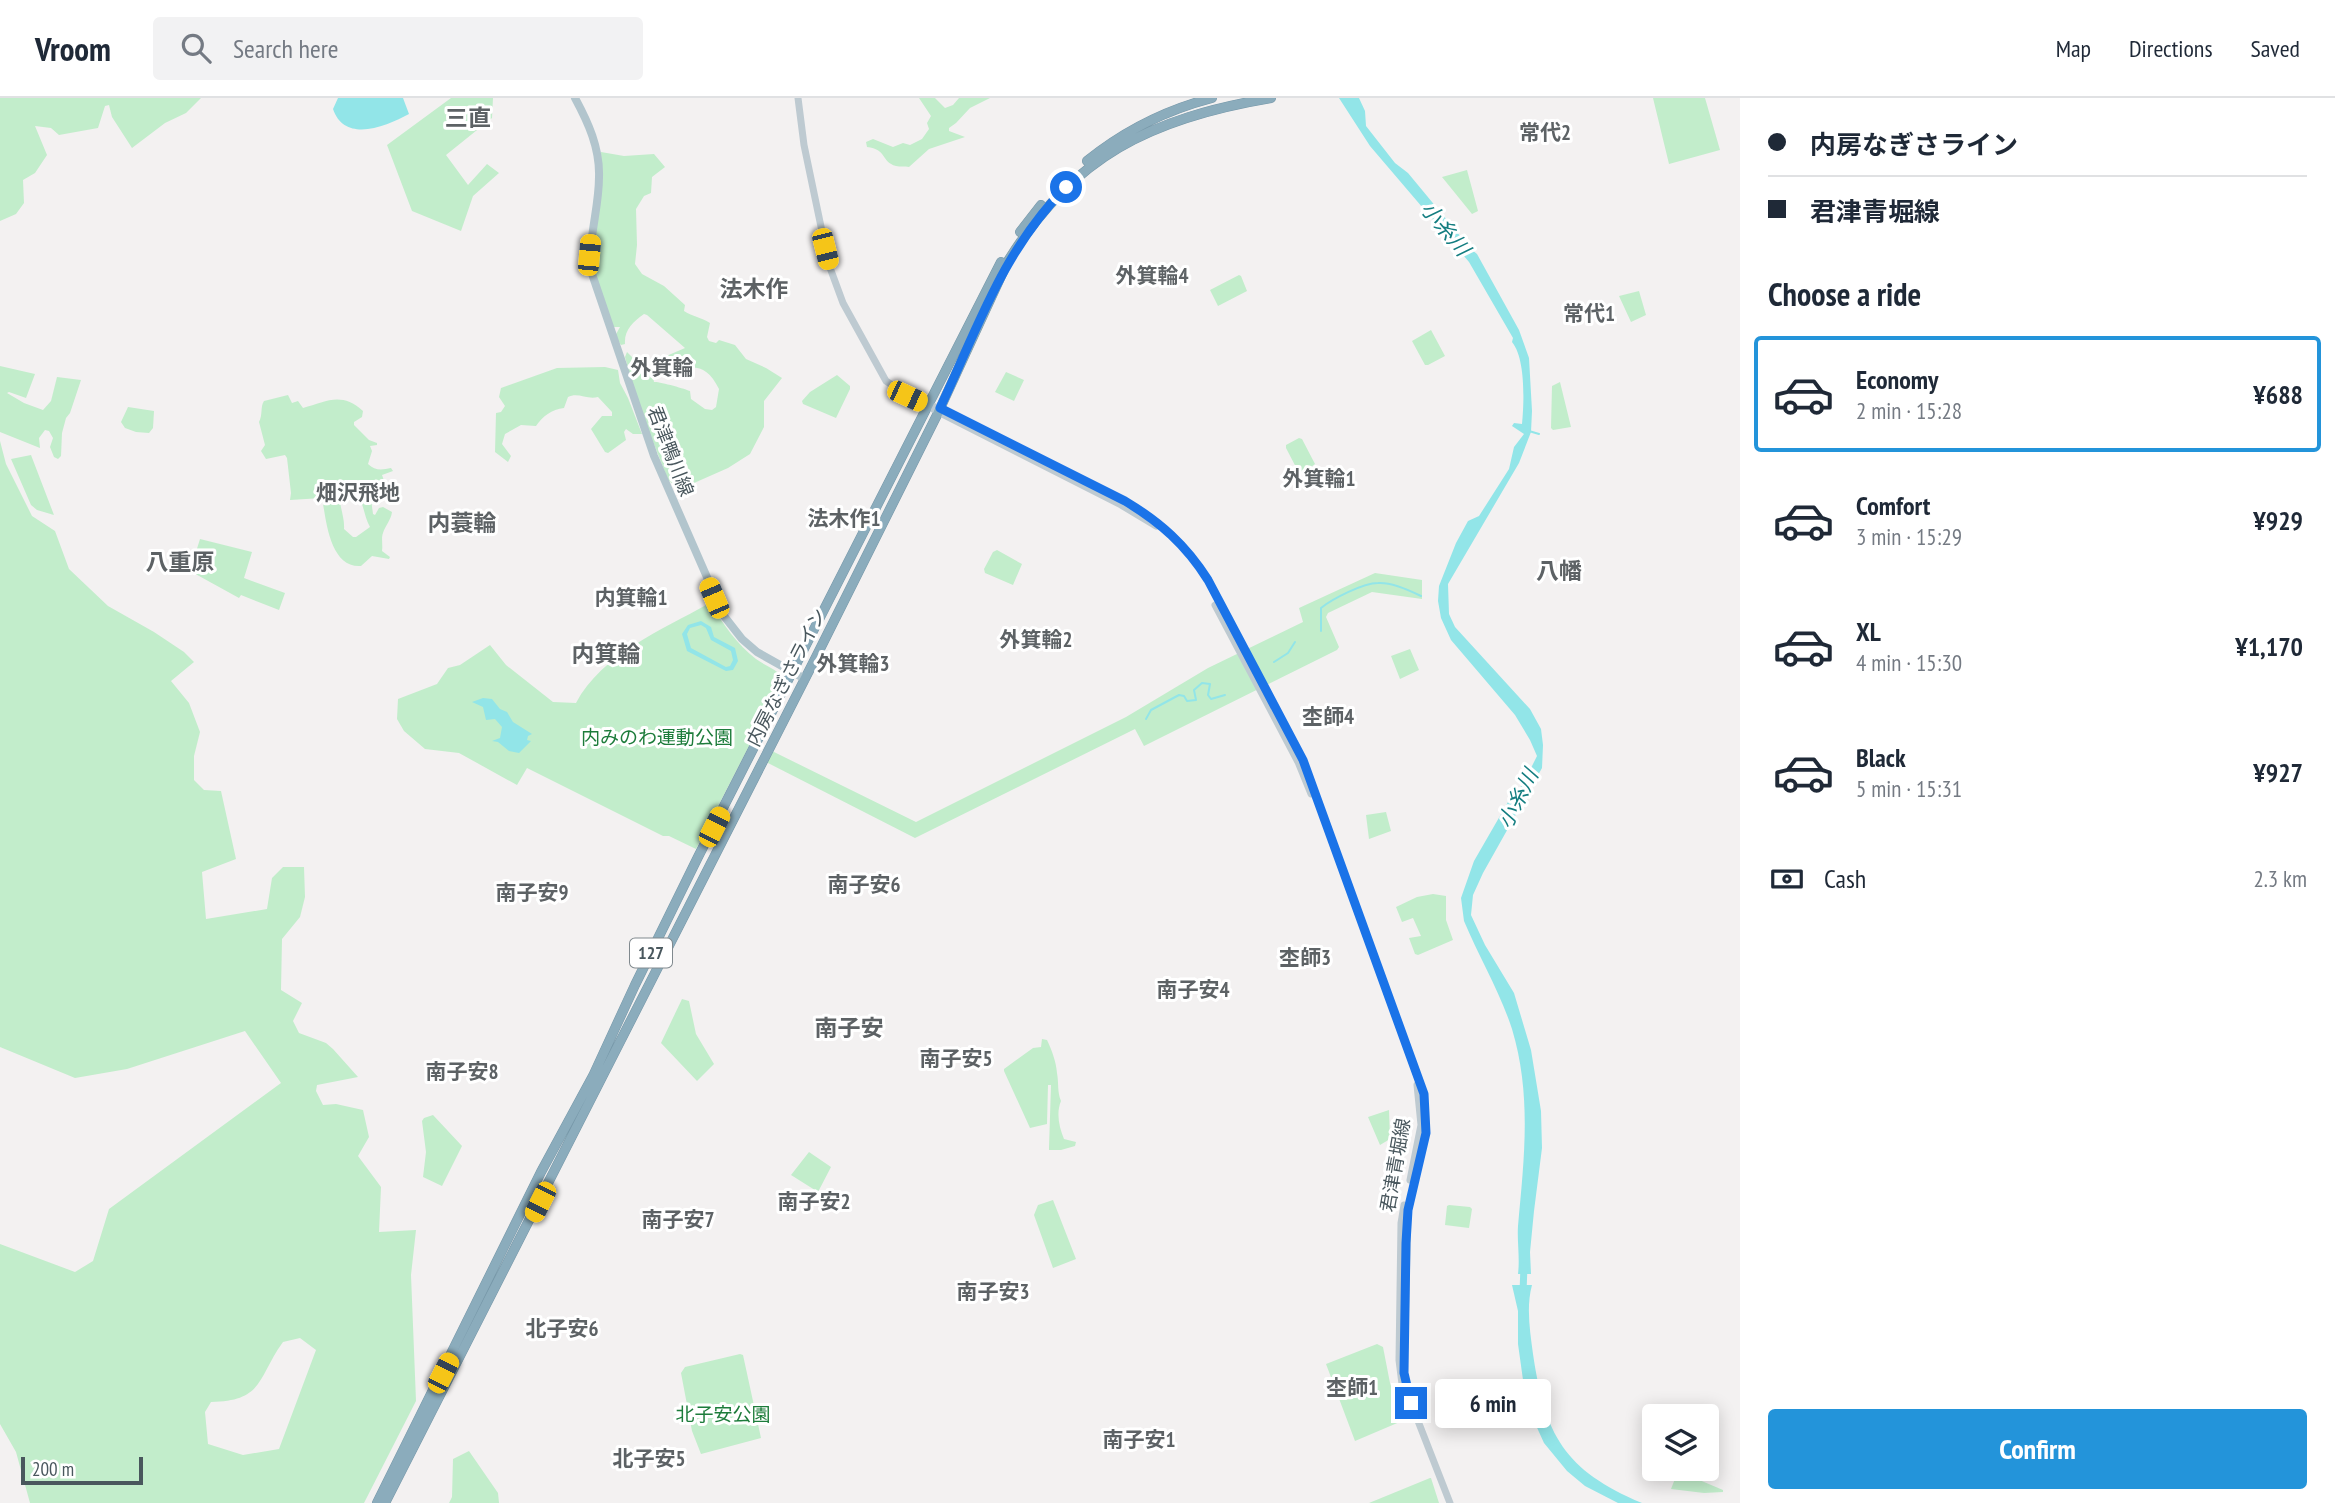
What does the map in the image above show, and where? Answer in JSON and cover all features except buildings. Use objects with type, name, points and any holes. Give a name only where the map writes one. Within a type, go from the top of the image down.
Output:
[{"type":"highway","name":"内房なぎさライン","points":[[377,1503],[541,1172],[593,1076],[635,985],[792,672],[1002,261],[1031,216],[1074,171],[1120,137],[1166,113],[1212,98]]},
{"type":"highway","name":"内房なぎさライン","points":[[385,1503],[805,679],[939,411],[1008,261],[1035,222],[1066,187],[1103,156],[1159,127],[1203,112],[1270,98]]},
{"type":"main road","name":"君津鴨川線","points":[[569,98],[596,149]]},
{"type":"main road","name":"君津鴨川線","points":[[575,98],[594,138],[599,177],[591,234],[590,271],[654,456],[724,616],[751,648],[805,679]]},
{"type":"main road","name":"君津青堀線","points":[[797,98],[825,249],[843,303],[886,381],[907,396],[1125,501],[1174,535],[1208,580],[1303,760],[1424,1094],[1426,1133],[1408,1210],[1404,1373],[1411,1403],[1448,1503]]},
{"type":"green space","points":[[0,98],[201,98],[186,113],[165,123],[132,148],[112,117],[109,105],[105,106],[98,128],[59,135],[51,128],[35,126],[47,155],[35,173],[23,180],[24,203],[16,214],[0,221]]},
{"type":"green space","points":[[451,98],[493,98],[492,118],[446,155],[468,185],[487,164],[499,173],[473,196],[461,231],[412,211],[387,145]]},
{"type":"green space","points":[[919,98],[935,98],[945,108],[953,105],[959,98],[990,98],[970,108],[949,128],[949,131],[965,137],[929,149],[909,167],[896,166],[888,162],[878,150],[867,147],[866,142],[873,139],[893,147],[903,143],[910,145],[922,139],[929,129],[927,123],[931,116]]},
{"type":"green space","points":[[1653,98],[1705,98],[1720,150],[1669,164]]},
{"type":"green space","points":[[601,152],[624,156],[654,154],[665,167],[652,177],[651,193],[644,196],[636,209],[635,264],[642,274],[664,286],[685,305],[684,311],[710,323],[707,337],[709,341],[716,343],[719,340],[735,345],[746,359],[782,378],[764,401],[764,427],[750,454],[728,468],[694,483],[690,478],[674,485],[668,480],[636,398],[625,357],[627,352],[641,366],[643,373],[653,377],[654,382],[690,391],[691,399],[705,409],[712,410],[716,407],[719,389],[704,370],[692,367],[669,372],[664,357],[685,348],[647,315],[644,314],[630,327],[625,344],[621,345],[615,336],[620,327],[612,327],[597,286],[591,253],[602,185]]},
{"type":"green space","points":[[1467,170],[1478,211],[1472,214],[1442,177]]},
{"type":"green space","points":[[1239,275],[1247,291],[1218,306],[1210,290]]},
{"type":"green space","points":[[1639,291],[1646,315],[1631,322],[1619,296]]},
{"type":"green space","points":[[1431,330],[1445,356],[1425,365],[1412,341]]},
{"type":"green space","points":[[0,366],[35,374],[26,398],[7,393],[43,410],[51,401],[57,377],[81,380],[66,418],[61,456],[58,459],[54,457],[50,447],[53,438],[49,431],[45,430],[39,438],[40,448],[0,432]]},
{"type":"green space","points":[[605,367],[618,370],[620,383],[642,434],[633,434],[626,429],[626,440],[608,453],[605,452],[591,429],[602,416],[612,416],[612,412],[598,397],[572,396],[568,397],[564,408],[548,414],[536,426],[521,425],[505,434],[502,444],[511,456],[508,462],[495,452],[496,413],[501,412],[505,406],[499,397],[501,388],[557,368]]},
{"type":"green space","points":[[1006,372],[1024,380],[1014,401],[995,392]]},
{"type":"green space","points":[[837,375],[850,389],[836,418],[803,404],[802,401],[810,392]]},
{"type":"green space","points":[[1560,382],[1571,427],[1553,430],[1552,386]]},
{"type":"green space","points":[[288,395],[292,403],[298,401],[303,408],[340,400],[348,401],[363,411],[362,417],[354,422],[354,425],[369,440],[377,443],[370,446],[372,451],[368,464],[376,469],[391,468],[393,471],[382,475],[388,492],[373,493],[371,499],[373,514],[383,507],[392,512],[382,537],[382,551],[389,559],[372,556],[361,566],[350,564],[342,559],[331,540],[322,498],[290,500],[287,458],[285,455],[266,459],[261,451],[265,445],[259,422],[264,401]],"holes":[[[348,488],[360,499],[370,527],[356,537],[344,529],[340,501],[340,490]]]},
{"type":"green space","points":[[128,407],[154,411],[153,428],[149,433],[125,428],[121,422]]},
{"type":"green space","points":[[1299,438],[1315,464],[1302,474],[1286,448],[1286,445]]},
{"type":"green space","points":[[0,441],[6,464],[32,516],[55,531],[69,569],[108,606],[154,632],[194,662],[171,681],[189,703],[200,732],[194,756],[194,780],[204,790],[221,791],[236,859],[202,872],[206,919],[267,909],[272,878],[283,867],[304,867],[305,897],[300,917],[282,939],[281,990],[302,1003],[293,1021],[299,1033],[326,1043],[358,1077],[317,1085],[316,1091],[323,1105],[336,1104],[363,1110],[369,1137],[358,1156],[381,1187],[379,1232],[416,1230],[411,1275],[416,1401],[364,1503],[30,1503],[16,1452],[0,1424],[0,1244],[75,1272],[93,1261],[109,1209],[281,1083],[245,1031],[127,1069],[75,1078],[0,1047]],"holes":[[[300,1338],[316,1350],[279,1449],[243,1455],[208,1444],[205,1412],[211,1402],[228,1401],[250,1392],[263,1377],[283,1342]]]},
{"type":"green space","points":[[31,455],[54,515],[37,510],[31,505],[11,459]]},
{"type":"green space","points":[[200,539],[252,552],[244,578],[285,593],[279,610],[241,595],[239,598],[190,571]]},
{"type":"green space","points":[[997,550],[1022,564],[1013,585],[985,573],[984,569],[993,552]]},
{"type":"green space","points":[[1375,573],[1422,580],[1422,599],[1372,592],[1328,613],[1326,617],[1339,647],[1337,650],[1144,746],[1135,729],[915,838],[766,762],[772,751],[916,822],[1126,717],[1208,668],[1303,622],[1299,608]]},
{"type":"green space","name":"内みのわ運動公園","points":[[708,604],[712,605],[743,647],[756,659],[775,670],[783,680],[696,849],[669,836],[663,836],[527,768],[517,785],[459,753],[425,749],[404,731],[397,719],[398,699],[437,684],[448,668],[460,665],[490,645],[506,665],[553,702],[576,703],[587,686],[617,657]]},
{"type":"green space","points":[[1410,649],[1419,670],[1400,679],[1391,656]]},
{"type":"green space","points":[[1386,812],[1391,831],[1369,839],[1366,815]]},
{"type":"green space","points":[[1433,894],[1446,896],[1446,920],[1453,940],[1418,955],[1415,954],[1409,938],[1421,936],[1413,918],[1402,922],[1396,907],[1417,897]]},
{"type":"green space","points":[[682,999],[689,1001],[696,1034],[714,1064],[697,1081],[661,1043]]},
{"type":"green space","points":[[1042,1039],[1047,1040],[1056,1064],[1062,1134],[1064,1139],[1076,1142],[1075,1146],[1061,1150],[1049,1150],[1051,1085],[1048,1085],[1047,1124],[1030,1128],[1004,1071],[1033,1048],[1041,1047]]},
{"type":"green space","points":[[1389,1110],[1390,1139],[1380,1145],[1368,1117]]},
{"type":"green space","points":[[433,1115],[462,1146],[442,1186],[423,1177],[426,1152],[422,1121]]},
{"type":"green space","points":[[809,1152],[831,1167],[818,1192],[791,1175]]},
{"type":"green space","points":[[1053,1200],[1076,1259],[1053,1268],[1034,1215],[1038,1205]]},
{"type":"green space","points":[[1449,1205],[1472,1209],[1469,1228],[1445,1225]]},
{"type":"green space","points":[[1377,1344],[1383,1347],[1390,1383],[1402,1421],[1355,1441],[1326,1364]]},
{"type":"green space","name":"北子安公園","points":[[743,1355],[761,1438],[701,1454],[692,1431],[681,1373],[685,1367]]},
{"type":"green space","points":[[469,1451],[498,1493],[499,1503],[449,1503],[452,1497],[453,1459]]},
{"type":"green space","points":[[1430,1478],[1439,1503],[1369,1503]]},
{"type":"green space","points":[[1674,1481],[1702,1481],[1723,1492],[1704,1493],[1671,1489]]},
{"type":"water","points":[[338,98],[403,98],[409,114],[378,127],[357,129],[339,120],[333,109]]},
{"type":"water","points":[[1339,98],[1359,98],[1365,111],[1366,126],[1461,237],[1461,241],[1477,254],[1519,330],[1529,358],[1531,432],[1519,463],[1448,584],[1449,614],[1455,627],[1530,709],[1541,729],[1543,745],[1542,768],[1483,873],[1473,895],[1471,915],[1485,945],[1514,993],[1531,1050],[1541,1111],[1542,1148],[1530,1252],[1531,1274],[1518,1274],[1518,1226],[1525,1128],[1518,1054],[1502,1002],[1464,921],[1461,898],[1474,861],[1508,802],[1523,784],[1537,756],[1515,715],[1451,640],[1441,618],[1438,601],[1439,586],[1456,543],[1468,521],[1479,516],[1509,469],[1514,447],[1524,434],[1512,426],[1514,423],[1522,424],[1522,370],[1513,338],[1469,262],[1370,146]]},
{"type":"water","points":[[701,621],[711,627],[714,637],[735,648],[738,661],[733,670],[726,671],[687,651],[682,634],[688,625]],"holes":[[[701,625],[706,628],[711,640],[731,651],[733,660],[730,666],[726,667],[691,648],[687,634],[690,628]]]},
{"type":"water","points":[[483,698],[492,699],[500,709],[507,712],[513,722],[532,734],[527,740],[531,741],[519,753],[509,751],[498,742],[492,741],[500,738],[502,727],[495,719],[486,720],[483,707],[472,702]]},
{"type":"water","points":[[1512,1285],[1532,1285],[1529,1319],[1538,1382],[1552,1428],[1563,1447],[1576,1463],[1594,1477],[1642,1503],[1618,1503],[1585,1486],[1567,1471],[1544,1443],[1529,1410],[1524,1387],[1518,1344],[1518,1311]]},
{"type":"waterway","points":[[1529,431],[1539,434]]},
{"type":"waterway","points":[[1321,631],[1321,608],[1364,586],[1389,584],[1421,596]]},
{"type":"waterway","points":[[1274,662],[1288,653],[1295,642]]},
{"type":"waterway","points":[[1146,719],[1151,710],[1179,695],[1184,696],[1187,701],[1196,700],[1194,690],[1202,683],[1210,684],[1208,695],[1211,699],[1225,695]]},
{"type":"waterway","name":"小糸川","points":[[1523,1292],[1524,1266]]},
{"type":"district","name":"三直","points":[[468,118]]},
{"type":"district","name":"常代2","points":[[1545,133]]},
{"type":"district","name":"外箕輪4","points":[[1152,276]]},
{"type":"district","name":"法木作","points":[[754,289]]},
{"type":"district","name":"常代1","points":[[1589,314]]},
{"type":"district","name":"外箕輪","points":[[662,368]]},
{"type":"district","name":"外箕輪1","points":[[1319,479]]},
{"type":"district","name":"畑沢飛地","points":[[358,493]]},
{"type":"district","name":"法木作1","points":[[844,519]]},
{"type":"district","name":"内蓑輪","points":[[462,523]]},
{"type":"district","name":"八重原","points":[[180,562]]},
{"type":"district","name":"八幡","points":[[1559,571]]},
{"type":"district","name":"内箕輪1","points":[[631,598]]},
{"type":"district","name":"外箕輪2","points":[[1036,640]]},
{"type":"district","name":"内箕輪","points":[[606,654]]},
{"type":"district","name":"外箕輪3","points":[[853,664]]},
{"type":"district","name":"杢師4","points":[[1328,717]]},
{"type":"district","name":"南子安6","points":[[864,885]]},
{"type":"district","name":"南子安9","points":[[532,893]]},
{"type":"district","name":"杢師3","points":[[1305,958]]},
{"type":"district","name":"南子安4","points":[[1193,990]]},
{"type":"district","name":"南子安","points":[[849,1028]]},
{"type":"district","name":"南子安5","points":[[956,1059]]},
{"type":"district","name":"南子安8","points":[[462,1072]]},
{"type":"district","name":"南子安2","points":[[814,1202]]},
{"type":"district","name":"南子安7","points":[[678,1220]]},
{"type":"district","name":"南子安3","points":[[993,1292]]},
{"type":"district","name":"北子安6","points":[[562,1329]]},
{"type":"district","name":"杢師1","points":[[1352,1388]]},
{"type":"district","name":"南子安1","points":[[1139,1440]]},
{"type":"district","name":"北子安5","points":[[649,1459]]},
{"type":"route","points":[[1066,187],[1035,222],[1008,261],[940,408],[1125,501],[1174,535],[1208,580],[1303,760],[1424,1094],[1426,1133],[1408,1210],[1406,1243],[1404,1373],[1411,1403]]}]
